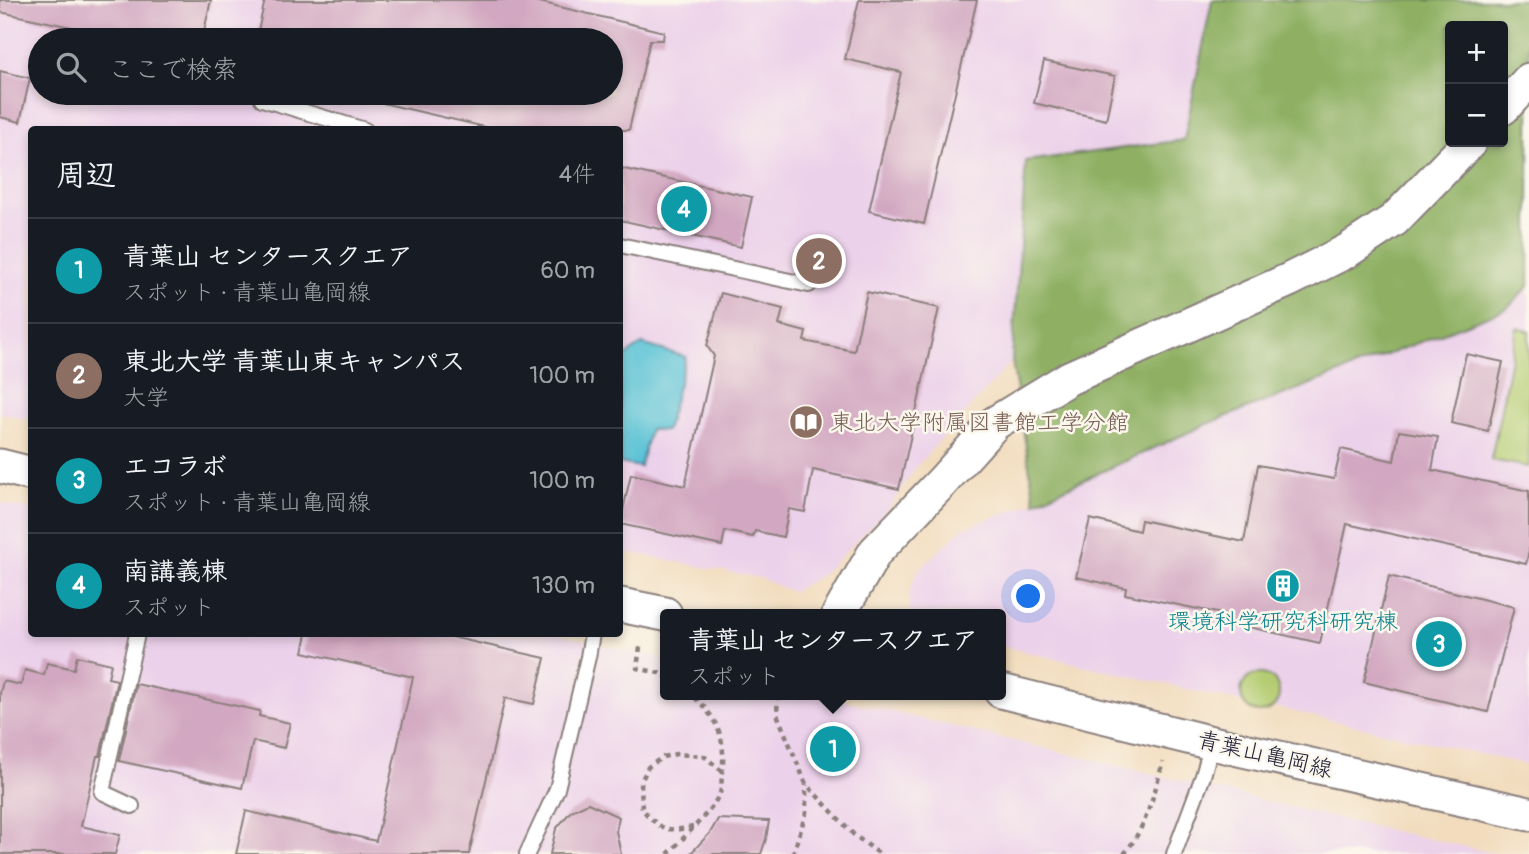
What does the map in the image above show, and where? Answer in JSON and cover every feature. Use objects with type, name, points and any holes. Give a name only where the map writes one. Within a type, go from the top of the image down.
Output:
[{"type":"street","points":[[1508,103],[1529,80]]},
{"type":"street","points":[[842,609],[875,552],[995,423],[1069,378],[1348,251],[1394,220],[1465,147]]},
{"type":"street","points":[[0,466],[28,473]]},
{"type":"street","points":[[623,606],[660,613]]},
{"type":"street","name":"青葉山亀岡線","points":[[1006,692],[1212,743],[1529,814]]},
{"type":"lane","points":[[282,105],[352,126]]},
{"type":"lane","points":[[623,246],[809,285]]},
{"type":"lane","points":[[132,806],[102,792],[136,637]]},
{"type":"lane","points":[[527,854],[557,789],[591,637]]},
{"type":"lane","points":[[1174,854],[1203,776],[1212,743]]},
{"type":"path","points":[[640,647],[637,668],[660,674]]},
{"type":"path","points":[[668,854],[720,795],[724,758],[721,734],[706,708],[697,700]]},
{"type":"path","points":[[778,700],[777,714],[806,784],[854,835],[880,854]]},
{"type":"path","points":[[693,827],[677,831],[659,827],[642,809],[641,782],[648,767],[663,757],[676,754],[704,756],[722,771]]},
{"type":"path","points":[[1124,854],[1147,816],[1163,763]]},
{"type":"path","points":[[793,854],[806,813],[806,784]]},
{"type":"shaded area","points":[[0,0],[1212,0],[1184,140],[1026,161],[1012,361],[916,467],[889,508],[823,574],[792,592],[760,578],[623,552],[623,126],[28,126],[28,419],[0,413]]},
{"type":"shaded area","points":[[1529,286],[1529,765],[1273,707],[1257,712],[1242,702],[1006,647],[1006,609],[910,609],[909,595],[916,573],[962,529],[1035,502],[1207,424],[1506,309]]},
{"type":"shaded area","points":[[0,503],[28,509],[28,637],[568,637],[660,658],[660,700],[842,700],[1497,854],[0,854]]},
{"type":"green space","points":[[1212,0],[1529,0],[1529,286],[1506,309],[1207,424],[1035,502],[1012,361],[1026,161],[1184,140]]},
{"type":"green space","points":[[1517,328],[1529,331],[1529,467],[1491,460]]},
{"type":"green space","points":[[1260,674],[1274,679],[1279,693],[1274,707],[1260,712],[1246,707],[1241,693],[1246,679]]},
{"type":"water","points":[[642,344],[686,357],[666,431],[650,429],[640,467],[623,464],[623,358]]},
{"type":"building","points":[[0,0],[211,0],[205,28],[76,28],[0,12]]},
{"type":"building","points":[[265,0],[531,0],[664,32],[663,40],[650,40],[629,130],[623,130],[623,126],[481,126],[391,105],[623,105],[623,28],[259,28]]},
{"type":"building","points":[[859,0],[977,0],[924,224],[869,211],[901,72],[845,59]]},
{"type":"building","points":[[1044,61],[1115,76],[1106,120],[1034,103]]},
{"type":"building","points":[[0,71],[28,78],[20,122],[0,117]]},
{"type":"building","points":[[623,169],[752,197],[741,247],[623,221]]},
{"type":"building","name":"東北大学附属図書館工学分館","points":[[867,292],[939,308],[899,489],[813,470],[805,512],[789,509],[783,537],[755,531],[753,537],[725,531],[722,546],[623,525],[623,510],[631,474],[685,486],[714,356],[707,346],[721,293],[783,309],[779,325],[806,332],[804,341],[854,351]]},
{"type":"building","points":[[1466,354],[1503,362],[1488,431],[1451,423]]},
{"type":"building","points":[[1399,431],[1438,437],[1432,470],[1529,491],[1529,551],[1526,564],[1347,524],[1320,643],[1226,622],[1227,615],[1125,594],[1126,588],[1076,577],[1090,519],[1139,531],[1141,520],[1244,542],[1258,465],[1334,479],[1341,449],[1394,461]]},
{"type":"building","points":[[1389,576],[1514,607],[1488,712],[1364,682]]},
{"type":"building","points":[[306,637],[451,637],[545,658],[534,704],[505,698],[469,854],[236,854],[246,811],[376,841],[413,677],[303,652]]},
{"type":"building","points":[[77,656],[111,664],[108,678],[117,680],[81,826],[120,835],[115,854],[0,854],[0,693],[3,681],[21,685],[25,670],[44,675],[47,663],[74,669]]},
{"type":"building","points":[[136,684],[260,711],[259,716],[290,723],[284,748],[253,741],[242,788],[119,761]]},
{"type":"building","points":[[588,803],[619,817],[616,831],[621,854],[550,854],[556,829],[571,811]]},
{"type":"building","points":[[718,819],[769,821],[761,854],[690,854],[710,833]]},
{"type":"place","name":"南講義棟","points":[[684,209]]},
{"type":"place","name":"東北大学 青葉山東キャンパス","points":[[819,261]]},
{"type":"place","name":"東北大学附属図書館工学分館","points":[[806,422]]},
{"type":"place","name":"環境科学研究科研究棟","points":[[1283,586]]},
{"type":"place","name":"エコラボ","points":[[1439,644]]},
{"type":"place","name":"青葉山 センタースクエア","points":[[833,749]]}]
